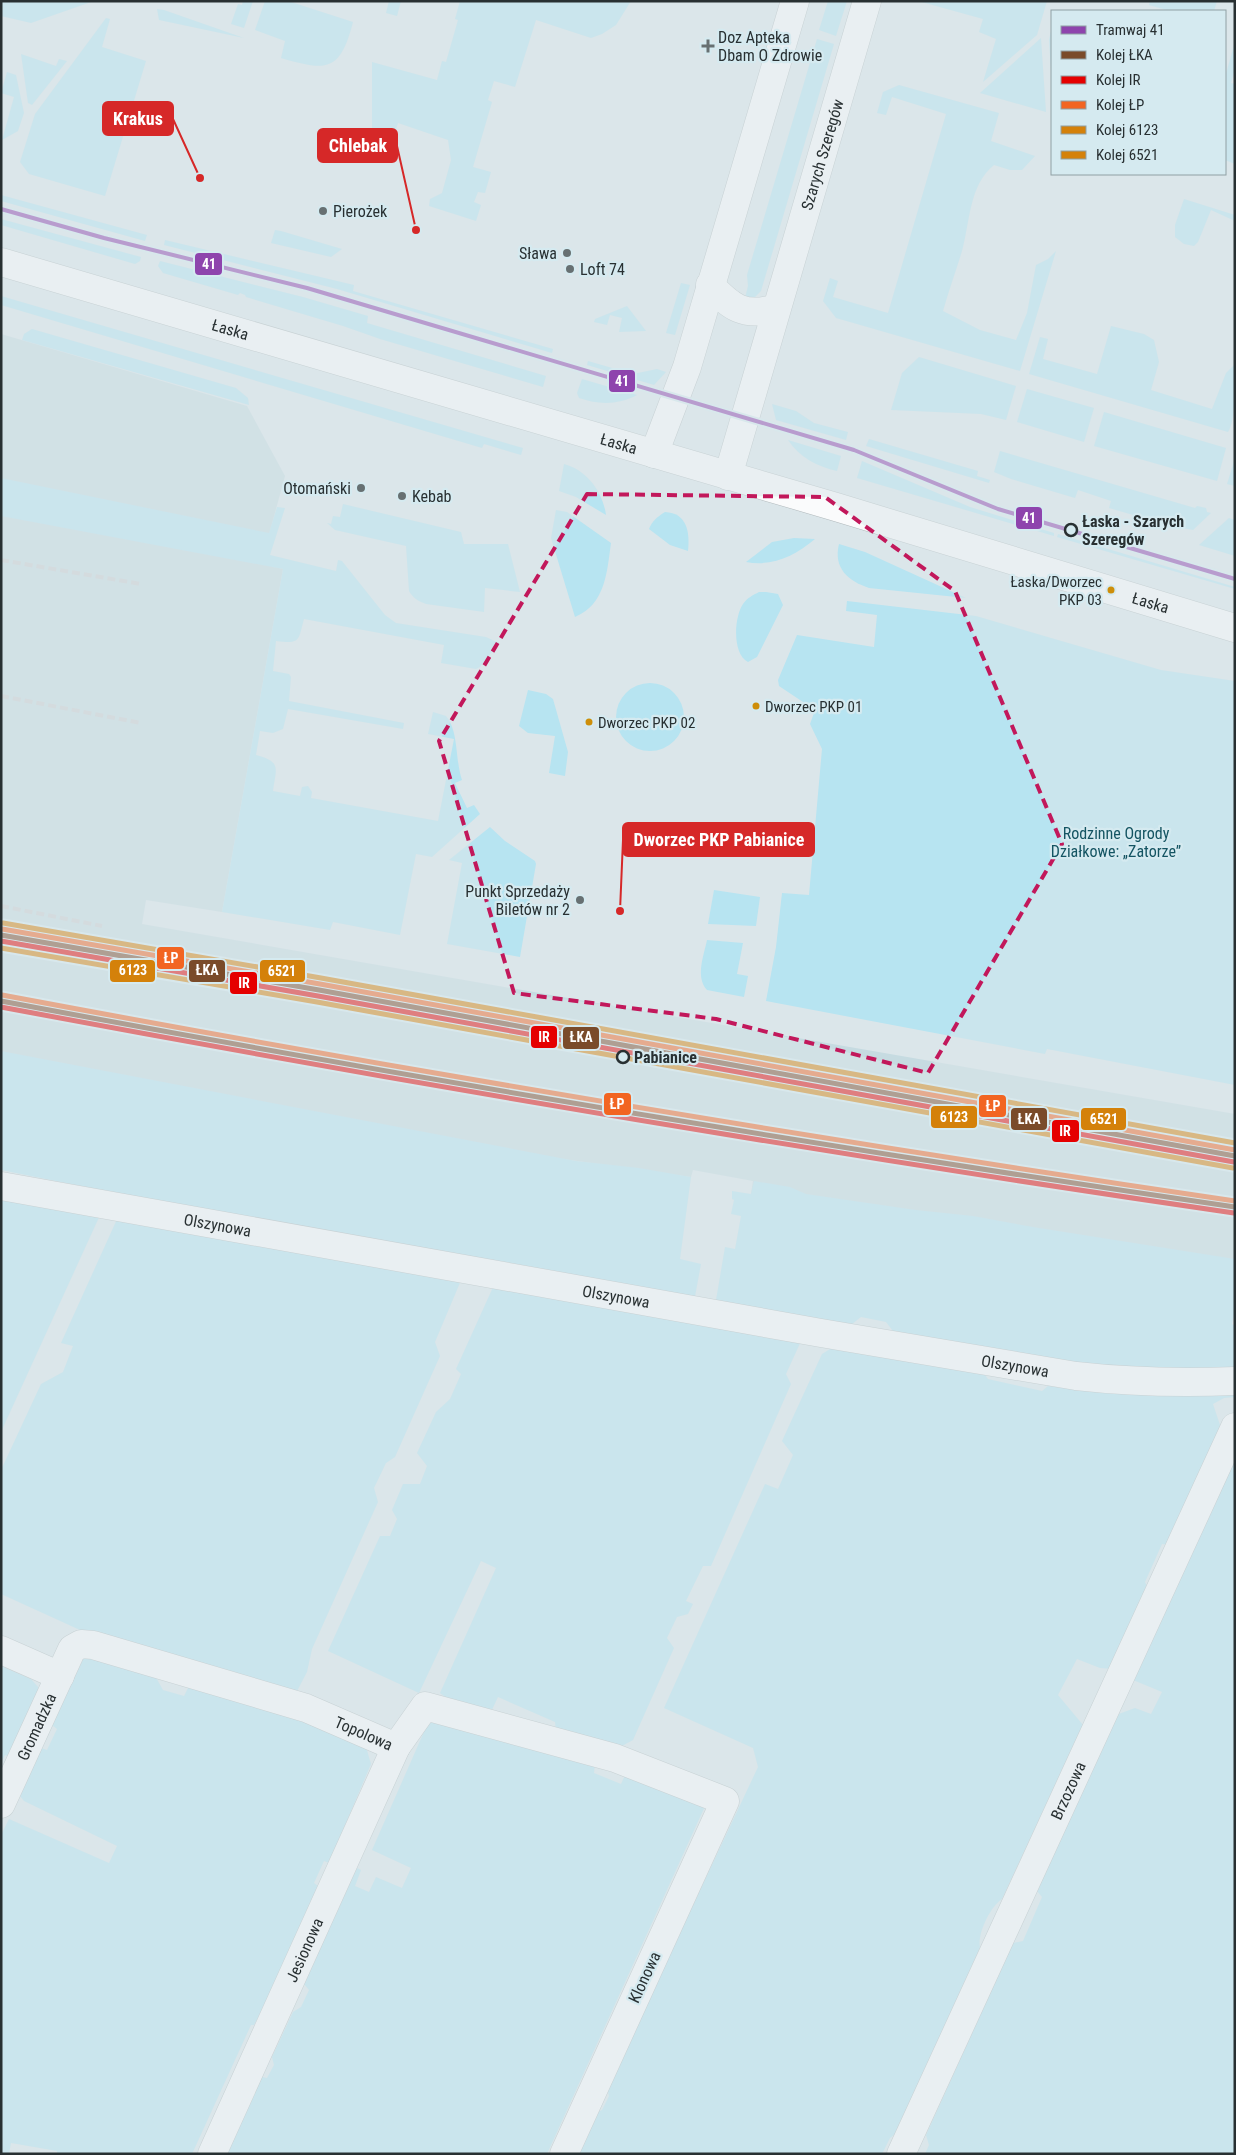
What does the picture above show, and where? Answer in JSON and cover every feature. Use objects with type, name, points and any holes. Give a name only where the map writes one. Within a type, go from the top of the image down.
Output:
[{"type":"street","points":[[654,454],[687,367],[795,1]]},
{"type":"street","name":"Szarych Szeregów","points":[[728,476],[867,1]]},
{"type":"street","name":"Łaska","points":[[1,262],[654,454],[1235,628]]},
{"type":"street","points":[[710,285],[733,307],[746,312],[762,313],[776,308]]},
{"type":"street","name":"Olszynowa","points":[[1,1186],[821,1333],[1067,1374],[1115,1380],[1235,1381]]},
{"type":"street","name":"Brzozowa","points":[[901,2154],[1235,1427]]},
{"type":"street","name":"Topolowa","points":[[60,1676],[72,1649],[80,1644],[93,1645],[306,1708],[396,1747],[426,1706],[615,1758],[725,1801]]},
{"type":"street","points":[[1,1650],[60,1676]]},
{"type":"street","name":"Gromadzka","points":[[1,1804],[60,1676]]},
{"type":"street","name":"Jesionowa","points":[[212,2154],[396,1747]]},
{"type":"street","name":"Klonowa","points":[[564,2154],[725,1801]]},
{"type":"highlighted area","points":[[587,494],[825,497],[955,591],[1062,844],[928,1073],[716,1019],[514,993],[439,741]]},
{"type":"shaded area","points":[[1,334],[247,406],[285,476],[261,564],[283,569],[222,912],[146,900],[142,924],[1235,1114],[1235,1307],[751,1194],[753,1181],[693,1170],[691,1177],[1,1080]]},
{"type":"green space","points":[[1,1],[94,1],[31,23],[1,16]]},
{"type":"green space","points":[[243,1],[253,1],[244,28],[231,24],[238,4],[242,5]]},
{"type":"green space","points":[[265,1],[288,1],[353,22],[343,51],[329,64],[320,66],[281,58],[285,41],[255,30]]},
{"type":"green space","points":[[389,1],[401,1],[397,16],[386,13]]},
{"type":"green space","points":[[460,1],[631,1],[616,25],[602,34],[591,38],[536,20],[515,87],[494,81],[488,100],[492,102],[473,167],[491,172],[485,193],[478,192],[474,202],[481,205],[476,221],[429,206],[430,199],[442,193],[451,160],[448,140],[398,123],[389,151],[372,145],[372,62],[437,80],[442,61],[446,62],[458,20],[455,19]]},
{"type":"green space","points":[[828,1],[847,1],[836,36],[819,30]]},
{"type":"green space","points":[[918,1],[1047,1],[1037,35],[983,82],[996,39],[979,32],[983,19]]},
{"type":"green space","points":[[1150,1],[1217,1],[1214,10],[1166,10],[1149,5]]},
{"type":"green space","points":[[157,9],[164,10],[244,38],[159,20]]},
{"type":"green space","points":[[106,18],[110,19],[102,47],[146,61],[105,196],[29,174],[20,162],[35,114]]},
{"type":"green space","points":[[1051,31],[1051,71],[1049,40]]},
{"type":"green space","points":[[1041,38],[1046,112],[980,93]]},
{"type":"green space","points":[[817,39],[834,44],[761,291],[754,298],[745,298],[748,286],[747,275]]},
{"type":"green space","points":[[1235,42],[1235,69],[1231,83],[1235,84],[1235,164],[1226,160],[1226,74]]},
{"type":"green space","points":[[21,54],[56,66],[59,59],[67,61],[32,105],[28,103]]},
{"type":"green space","points":[[7,72],[16,75],[24,113],[18,131],[2,140],[14,97],[1,93]]},
{"type":"green space","points":[[899,85],[999,113],[991,141],[1035,156],[1022,170],[1010,170],[994,165],[980,183],[975,193],[962,251],[943,311],[980,330],[1016,340],[1027,313],[1036,265],[1048,259],[1056,251],[1020,371],[836,318],[823,301],[830,278],[838,281],[833,297],[888,313],[946,114],[892,97],[886,115],[877,113],[883,92]]},
{"type":"green space","points":[[1,195],[147,235],[145,241],[1,201]]},
{"type":"green space","points":[[1184,199],[1235,215],[1235,221],[1211,210],[1198,242],[1194,246],[1184,244],[1175,237],[1175,225]]},
{"type":"green space","points":[[1,219],[141,257],[140,261],[135,264],[1,225]]},
{"type":"green space","points":[[275,230],[342,249],[331,257],[271,243]]},
{"type":"green space","points":[[165,240],[354,285],[353,291],[553,349],[552,353],[337,289],[164,245]]},
{"type":"green space","points":[[160,261],[303,297],[368,316],[367,323],[546,376],[543,387],[380,339],[246,297],[240,293],[238,295],[163,273],[158,266]]},
{"type":"green space","points":[[681,283],[690,285],[675,335],[666,333]]},
{"type":"green space","points":[[1,296],[523,448],[521,455],[484,444],[482,448],[1,305]]},
{"type":"green space","points":[[627,306],[646,331],[619,332],[622,318],[610,315],[607,325],[594,322],[595,319]]},
{"type":"green space","points":[[1111,326],[1144,334],[1154,340],[1159,362],[1151,390],[1212,409],[1226,373],[1235,364],[1234,410],[1231,427],[1228,432],[1029,374],[1040,337],[1048,339],[1043,359],[1097,374]]},
{"type":"green space","points":[[32,329],[236,388],[248,398],[249,405],[22,340],[24,334]]},
{"type":"green space","points":[[919,357],[1016,386],[1006,420],[981,414],[891,410],[902,373]]},
{"type":"green space","points":[[588,361],[633,374],[657,369],[666,372],[654,385],[587,365]]},
{"type":"green space","points":[[582,379],[637,395],[623,401],[608,403],[579,398],[577,393]]},
{"type":"green space","points":[[1027,389],[1094,408],[1084,442],[1017,422]]},
{"type":"green space","points":[[772,404],[796,411],[814,423],[848,432],[846,440],[776,420]]},
{"type":"green space","points":[[1104,412],[1226,448],[1217,481],[1094,446]]},
{"type":"green space","points":[[869,439],[978,471],[977,476],[990,480],[989,483],[866,446]]},
{"type":"green space","points":[[788,440],[841,456],[837,471],[809,460],[792,446]]},
{"type":"green space","points":[[1000,451],[1195,508],[1197,506],[1206,508],[1207,512],[1211,513],[1193,530],[1171,526],[1109,508],[1111,501],[1078,490],[1075,498],[994,472]]},
{"type":"green space","points":[[1235,458],[1235,486],[1227,484]]},
{"type":"green space","points":[[862,461],[970,507],[1054,533],[1054,536],[857,478]]},
{"type":"green space","points":[[564,464],[580,471],[592,483],[601,498],[606,515],[576,497],[559,491]]},
{"type":"green space","points":[[1,478],[269,533],[277,507],[285,508],[270,555],[336,571],[338,560],[342,561],[385,615],[396,623],[486,637],[499,643],[480,667],[476,669],[441,663],[444,645],[304,619],[297,639],[290,642],[276,641],[273,671],[289,674],[291,677],[289,701],[404,723],[403,729],[288,709],[283,729],[273,733],[260,731],[256,755],[274,763],[276,771],[273,791],[300,796],[302,787],[308,786],[312,792],[311,798],[438,821],[454,739],[428,734],[433,712],[446,716],[450,722],[455,738],[462,780],[455,783],[467,808],[474,805],[480,814],[432,857],[416,854],[400,935],[333,922],[330,930],[222,912],[283,569],[1,516]]},
{"type":"green space","points":[[343,504],[461,532],[464,544],[508,544],[520,592],[485,588],[484,612],[421,602],[409,591],[406,546],[335,530],[327,523],[331,524],[333,516],[340,517]]},
{"type":"green space","points":[[556,510],[567,512],[611,543],[606,575],[599,595],[593,604],[575,617],[551,538]]},
{"type":"green space","points":[[665,512],[678,516],[686,525],[688,551],[670,545],[649,529],[655,519]]},
{"type":"green space","points":[[1229,518],[1235,520],[1235,556],[1199,545]]},
{"type":"green space","points":[[1058,534],[1235,587],[1235,589],[1057,537]]},
{"type":"green space","points":[[794,538],[815,539],[783,559],[765,563],[746,562],[772,542]]},
{"type":"green space","points":[[839,544],[865,552],[966,598],[869,588],[861,585],[849,577],[840,567],[838,560]]},
{"type":"green space","points":[[759,592],[778,594],[783,605],[757,657],[748,662],[739,651],[736,626],[740,610],[745,602]]},
{"type":"green space","name":"Rodzinne Ogrody Działkowe: „Zatorze”","points":[[847,601],[976,616],[1161,670],[1235,681],[1235,1085],[1047,1049],[1045,1054],[766,1001],[776,947],[782,893],[809,895],[822,749],[810,724],[815,710],[779,686],[778,680],[797,635],[874,647],[877,615],[846,611]]},
{"type":"green space","points":[[657,683],[669,689],[678,698],[684,710],[682,730],[674,741],[657,751],[643,751],[626,741],[618,730],[616,710],[626,693],[637,685]]},
{"type":"green space","points":[[528,690],[546,694],[553,699],[568,752],[565,776],[549,773],[555,736],[528,733],[519,726]]},
{"type":"green space","points":[[490,827],[505,841],[535,861],[536,864],[520,957],[447,944],[462,863],[449,860]]},
{"type":"green space","points":[[714,890],[760,897],[756,926],[708,924]]},
{"type":"green space","points":[[707,940],[743,943],[737,974],[748,976],[744,997],[707,990],[703,985],[701,966]]},
{"type":"green space","points":[[1,1051],[576,1161],[639,1168],[691,1177],[680,1259],[701,1264],[694,1302],[562,1272],[215,1211],[1,1170]]},
{"type":"green space","points":[[754,1181],[790,1187],[806,1194],[973,1216],[1235,1259],[1235,1310],[1232,1324],[1235,1326],[1235,1371],[1116,1370],[896,1335],[886,1322],[861,1317],[847,1328],[715,1306],[725,1247],[735,1249],[741,1216],[731,1214],[734,1200],[732,1199],[732,1191],[751,1194]]},
{"type":"green space","points":[[1,1196],[101,1213],[1,1432]]},
{"type":"green space","points":[[118,1217],[462,1278],[435,1342],[440,1356],[395,1457],[386,1463],[374,1488],[378,1502],[312,1649],[307,1672],[296,1693],[80,1630],[1,1594],[1,1470],[41,1384],[63,1372],[73,1346],[61,1343]]},
{"type":"green space","points":[[494,1285],[597,1303],[596,1307],[609,1309],[611,1306],[802,1339],[786,1374],[791,1384],[711,1566],[703,1566],[686,1601],[693,1604],[688,1614],[677,1617],[667,1638],[674,1648],[633,1740],[620,1747],[556,1730],[555,1722],[498,1697],[490,1714],[453,1703],[440,1693],[496,1568],[481,1561],[419,1693],[328,1651],[380,1536],[390,1536],[397,1519],[392,1510],[403,1484],[420,1484],[427,1466],[417,1453],[436,1412],[450,1399],[461,1374],[456,1369]]},
{"type":"green space","points":[[835,1346],[981,1370],[988,1379],[1042,1391],[1048,1386],[1093,1392],[1233,1391],[1235,1397],[1224,1398],[1213,1404],[1221,1428],[1170,1545],[1162,1544],[1145,1582],[1150,1592],[1114,1669],[1100,1668],[1077,1659],[1058,1695],[1083,1725],[1002,1899],[993,1908],[985,1921],[980,1936],[980,1948],[895,2134],[890,2138],[882,2154],[576,2154],[595,2113],[602,2110],[609,2096],[607,2088],[758,1767],[753,1748],[664,1708],[765,1484],[778,1489],[793,1455],[782,1441],[822,1354]]},
{"type":"green space","points":[[1235,1444],[1235,2154],[925,2154],[929,2145],[926,2135],[1013,1943],[1023,1941],[1042,1897],[1037,1891],[1116,1715],[1135,1708],[1151,1714],[1162,1692],[1133,1680],[1217,1500],[1211,1496]]},
{"type":"green space","points":[[86,1653],[154,1674],[163,1690],[184,1696],[190,1684],[277,1708],[366,1747],[371,1764],[329,1863],[324,1861],[314,1883],[318,1886],[264,2007],[254,2025],[251,2025],[192,2154],[57,2154],[57,2151],[11,2143],[9,2154],[1,2154],[1,1835],[9,1819],[109,1863],[117,1846],[24,1801],[20,1796],[41,1748],[47,1750],[57,1729],[52,1725]]},
{"type":"green space","points":[[1,1666],[31,1679],[38,1687],[38,1692],[18,1740],[7,1756],[5,1755],[1,1763]]},
{"type":"green space","points":[[432,1721],[595,1763],[594,1773],[621,1784],[627,1771],[706,1804],[547,2154],[227,2154],[262,2077],[267,2078],[274,2065],[272,2057],[293,2012],[301,2007],[309,1990],[304,1984],[357,1868],[361,1870],[355,1886],[369,1892],[376,1877],[402,1888],[411,1868],[372,1850],[427,1725]]},
{"type":"railway","points":[[1,560],[141,584]]},
{"type":"railway","points":[[1,696],[141,723]]},
{"type":"railway","points":[[1,906],[102,926]]},
{"type":"tram line","name":"41","points":[[1,209],[104,238],[307,288],[854,450],[998,509],[1235,579]]},
{"type":"rail line","name":"6521","points":[[3,923],[321,978],[1235,1143]]},
{"type":"rail line","name":"ŁP","points":[[2,929],[320,984],[1235,1150]]},
{"type":"rail line","name":"ŁKA","points":[[1,935],[319,990],[1235,1156]]},
{"type":"rail line","name":"IR","points":[[1,941],[318,996],[1234,1162]]},
{"type":"rail line","name":"6123","points":[[1,948],[317,1002],[1233,1168]]},
{"type":"rail line","name":"ŁP","points":[[2,995],[617,1104],[1235,1201]]},
{"type":"rail line","name":"ŁKA","points":[[1,1001],[309,1057],[771,1136],[1235,1207]]},
{"type":"rail line","name":"IR","points":[[1,1007],[309,1063],[771,1142],[1234,1213]]},
{"type":"place","name":"Doz Apteka Dbam O Zdrowie","points":[[708,46]]},
{"type":"place","name":"Krakus","points":[[200,178]]},
{"type":"place","name":"Pierożek","points":[[323,211]]},
{"type":"place","name":"Chlebak","points":[[416,230]]},
{"type":"place","name":"Sława","points":[[567,253]]},
{"type":"place","name":"Loft 74","points":[[570,269]]},
{"type":"place","name":"Otomański","points":[[361,488]]},
{"type":"place","name":"Kebab","points":[[402,496]]},
{"type":"place","name":"Łaska - Szarych Szeregów","points":[[1071,530]]},
{"type":"place","name":"Łaska/Dworzec PKP 03","points":[[1111,590]]},
{"type":"place","name":"Dworzec PKP 01","points":[[756,706]]},
{"type":"place","name":"Dworzec PKP 02","points":[[589,722]]},
{"type":"place","name":"Punkt Sprzedaży Biletów nr 2","points":[[580,900]]},
{"type":"place","name":"Dworzec PKP Pabianice","points":[[620,911]]},
{"type":"place","name":"Pabianice","points":[[623,1057]]}]
